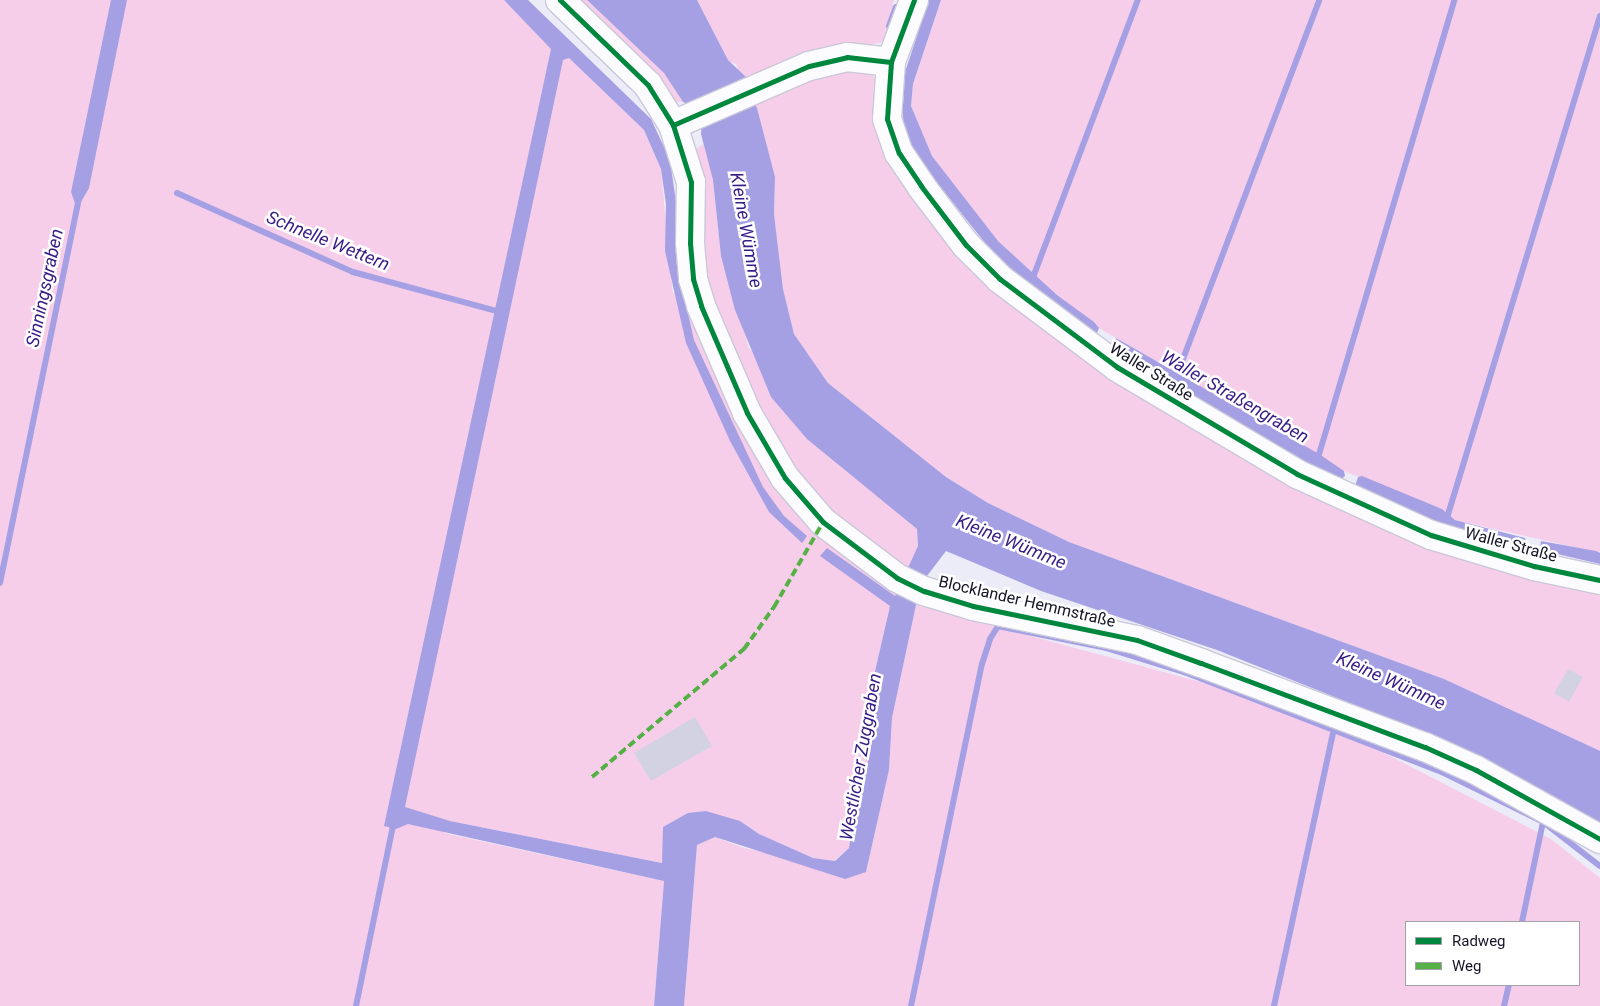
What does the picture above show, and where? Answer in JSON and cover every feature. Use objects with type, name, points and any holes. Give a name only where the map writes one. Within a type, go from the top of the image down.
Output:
[{"type":"street","name":"Blocklander Hemmstraße","points":[[560,0],[686,121],[691,182],[693,279],[720,355],[747,413],[801,500],[823,522],[897,578],[924,592],[973,606],[1137,640],[1201,663],[1425,747],[1476,770],[1600,839]]},
{"type":"street","name":"Waller Straße","points":[[914,0],[891,62],[887,119],[899,153],[966,245],[1036,309],[1117,367],[1297,474],[1372,510],[1486,553],[1600,580]]},
{"type":"street","points":[[686,121],[809,66],[847,57],[891,62]]},
{"type":"shaded area","points":[[0,0],[504,0],[563,60],[569,58],[644,130],[661,169],[673,294],[699,275],[692,151],[704,144],[713,180],[721,255],[749,348],[868,488],[917,529],[918,546],[889,610],[864,719],[868,761],[857,792],[849,848],[834,861],[813,858],[759,834],[740,821],[662,863],[450,821],[444,833],[664,881],[654,1006],[0,1006]]},
{"type":"shaded area","points":[[574,0],[587,0],[664,73],[683,102],[672,102]]},
{"type":"shaded area","points":[[697,0],[894,0],[892,5],[897,7],[893,35],[880,43],[851,47],[744,86],[736,64],[728,61]]},
{"type":"shaded area","points":[[941,0],[1600,0],[1600,553],[1455,520],[1442,509],[1344,471],[1099,328],[1057,295],[998,241],[973,212],[932,156],[919,129],[911,106],[913,84]]},
{"type":"shaded area","points":[[870,70],[985,283],[1057,340],[1122,384],[1305,494],[1436,547],[1600,592],[1600,751],[1444,679],[1069,542],[988,503],[946,477],[828,383],[794,334],[783,289],[774,214],[775,177],[750,103],[811,73]]},
{"type":"shaded area","points":[[916,605],[1297,708],[1551,839],[1600,878],[1600,1006],[684,1006],[697,845],[715,837],[744,848],[866,872],[889,770],[892,718]]},
{"type":"water","points":[[111,0],[127,0],[89,188],[77,209],[71,192]]},
{"type":"water","name":"Kleine Wümme","points":[[504,0],[528,0],[651,119],[670,160],[677,209],[677,266],[694,340],[763,487],[784,516],[807,536],[802,543],[769,512],[730,441],[686,343],[665,251],[666,204],[661,169],[644,130],[569,58],[563,60],[405,807],[450,821],[662,863],[663,827],[688,813],[706,811],[740,821],[759,834],[813,858],[835,861],[849,848],[857,792],[868,761],[864,719],[890,606],[820,556],[827,548],[895,596],[918,546],[917,529],[807,439],[771,397],[735,310],[721,256],[713,180],[701,134],[702,118],[697,108],[683,102],[664,73],[587,0],[697,0],[728,60],[746,77],[744,86],[757,108],[775,177],[774,214],[783,289],[794,334],[828,383],[946,477],[988,503],[1069,542],[1444,679],[1600,751],[1600,829],[1390,719],[1217,650],[1041,591],[946,551],[927,576],[916,605],[892,718],[889,770],[866,872],[845,879],[715,837],[697,845],[684,1006],[654,1006],[664,881],[408,824],[396,829],[384,826],[551,49]]},
{"type":"water","points":[[929,0],[941,0],[913,84],[911,106],[932,156],[998,241],[1057,295],[1094,322],[1099,328],[1097,333],[997,258],[912,151],[904,131],[901,84]]},
{"type":"water","points":[[1116,338],[1319,454],[1344,471],[1345,476],[1340,480],[1320,471],[1172,384],[1111,345]]},
{"type":"water","points":[[1362,476],[1442,509],[1455,520],[1525,538],[1526,543],[1523,546],[1445,526],[1355,486],[1358,477]]},
{"type":"water","points":[[1541,541],[1596,551],[1600,553],[1600,564],[1540,550]]},
{"type":"building","points":[[1568,669],[1583,677],[1569,702],[1554,693]]},
{"type":"building","points":[[695,717],[712,746],[651,781],[634,753]]},
{"type":"waterway","points":[[1032,280],[1138,0]]},
{"type":"waterway","name":"Waller Straßengraben","points":[[1175,380],[1319,0]]},
{"type":"waterway","points":[[1317,461],[1454,0]]},
{"type":"waterway","points":[[889,26],[896,7]]},
{"type":"waterway","points":[[1446,521],[1600,16]]},
{"type":"waterway","name":"Schnelle Wettern","points":[[177,193],[353,272],[500,312]]},
{"type":"waterway","name":"Sinningsgraben","points":[[0,583],[78,202]]},
{"type":"waterway","points":[[911,1006],[982,664],[990,639],[998,626],[1106,648],[1184,672],[1442,772],[1543,822],[1522,921]]},
{"type":"waterway","points":[[1274,1006],[1333,733]]},
{"type":"waterway","points":[[356,1006],[394,821]]},
{"type":"waterway","points":[[1543,822],[1600,866]]},
{"type":"waterway","points":[[1504,1006],[1509,986]]},
{"type":"marked path","points":[[592,777],[744,649],[774,607],[823,522]]},
{"type":"cycle path","points":[[560,0],[648,85],[673,125],[691,182],[690,243],[693,279],[701,306],[747,413],[785,478],[823,522],[897,578],[924,591],[973,606],[1137,640],[1201,663],[1425,747],[1476,770],[1600,839]]},
{"type":"cycle path","points":[[914,0],[891,62],[887,119],[899,153],[921,186],[966,245],[1000,279],[1117,367],[1297,474],[1431,535],[1534,566],[1600,580]]},
{"type":"cycle path","points":[[673,125],[809,66],[847,57],[891,62]]},
{"type":"water label","name":"Westlicher Zuggraben","points":[[861,757]]}]
